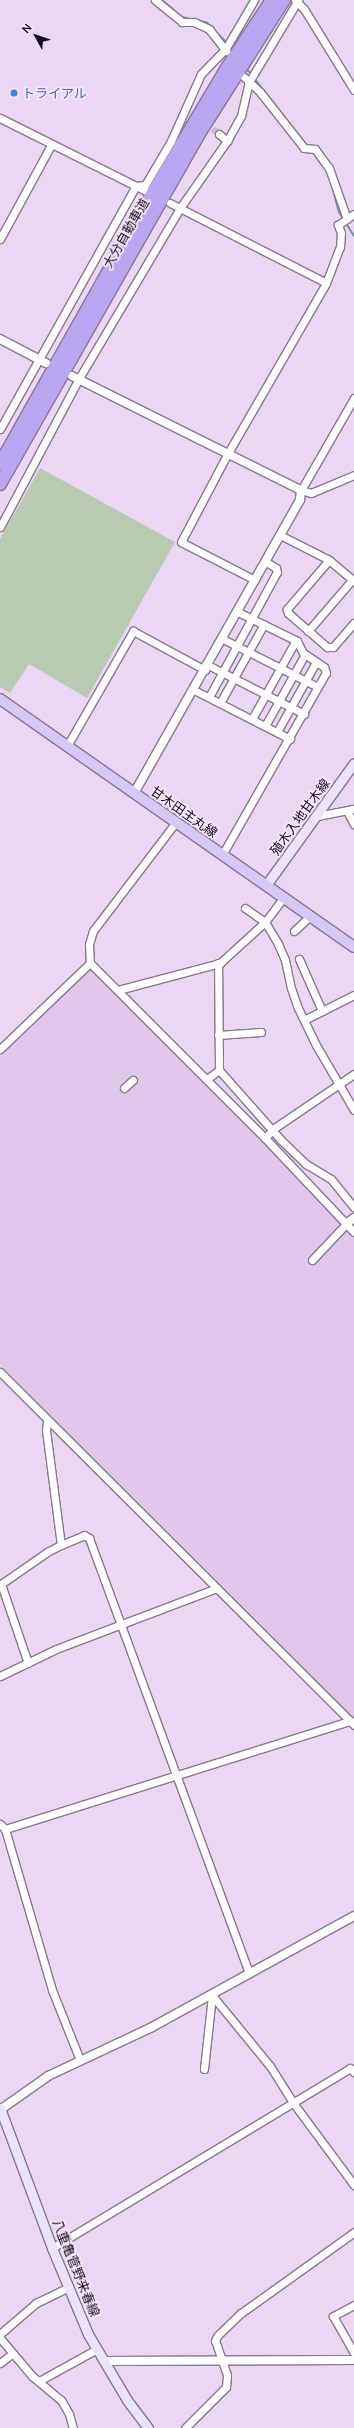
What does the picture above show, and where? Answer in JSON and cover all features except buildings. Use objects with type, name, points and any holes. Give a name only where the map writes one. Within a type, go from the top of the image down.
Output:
[{"type":"highway","name":"大分自動車道","points":[[0,464],[156,187],[227,68],[272,0]]},
{"type":"highway","name":"大分自動車道","points":[[0,484],[198,135],[293,0]]},
{"type":"main road","name":"甘木田主丸線","points":[[0,698],[266,885],[309,917],[354,947]]},
{"type":"main road","name":"殖木入地甘木線","points":[[266,885],[354,763]]},
{"type":"main road","name":"八重亀菅野来春線","points":[[0,2109],[52,2248],[97,2348],[127,2400],[148,2428]]},
{"type":"street","points":[[155,0],[182,22],[194,22],[209,29],[227,48]]},
{"type":"street","points":[[136,186],[145,185],[171,141],[201,74],[227,48],[254,0]]},
{"type":"street","points":[[0,526],[75,378],[180,208],[227,141],[241,116],[249,78],[293,0],[304,8],[354,90]]},
{"type":"street","points":[[249,78],[309,148],[315,148],[329,168],[344,221]]},
{"type":"street","points":[[0,118],[51,145],[146,191]]},
{"type":"street","points":[[219,134],[227,141]]},
{"type":"street","points":[[0,239],[51,145]]},
{"type":"street","points":[[0,429],[38,358],[136,186]]},
{"type":"street","points":[[170,203],[326,283]]},
{"type":"street","points":[[255,580],[181,542],[228,453],[326,283],[340,247],[341,233],[338,225],[354,214]]},
{"type":"street","points":[[0,339],[46,363]]},
{"type":"street","points":[[75,378],[301,490],[311,493],[354,475]]},
{"type":"street","points":[[134,793],[266,562],[300,500],[301,490],[354,398]]},
{"type":"street","points":[[280,535],[329,560],[353,581],[308,631]]},
{"type":"street","points":[[329,560],[287,609],[288,613],[327,647],[333,648],[354,623]]},
{"type":"street","points":[[208,697],[277,572],[276,568],[266,562]]},
{"type":"street","points":[[222,855],[290,739],[326,670],[305,654],[296,640],[238,612]]},
{"type":"street","points":[[220,703],[264,624]]},
{"type":"street","points":[[67,746],[133,631],[206,667],[222,672],[304,714]]},
{"type":"street","points":[[223,638],[318,687]]},
{"type":"street","points":[[252,720],[296,640]]},
{"type":"street","points":[[265,726],[305,654]]},
{"type":"street","points":[[277,732],[316,662]]},
{"type":"street","points":[[194,690],[290,739]]},
{"type":"street","points":[[317,816],[351,810],[354,824]]},
{"type":"street","points":[[176,822],[93,931],[89,944],[90,963],[273,1146],[354,1232]]},
{"type":"street","points":[[118,990],[218,964],[265,922],[282,898]]},
{"type":"street","points":[[245,908],[265,922],[285,960],[291,988],[304,1020],[354,1110]]},
{"type":"street","points":[[294,931],[309,917]]},
{"type":"street","points":[[299,959],[322,1011]]},
{"type":"street","points":[[0,1049],[90,963]]},
{"type":"street","points":[[218,964],[220,990],[218,1035],[219,1070],[273,1129],[281,1140],[306,1164],[331,1179],[354,1208]]},
{"type":"street","points":[[304,1020],[354,995]]},
{"type":"street","points":[[218,1035],[261,1032]]},
{"type":"street","points":[[207,1079],[219,1070]]},
{"type":"street","points":[[265,1138],[273,1129],[354,1074]]},
{"type":"street","points":[[124,1088],[133,1080]]},
{"type":"street","points":[[242,1115],[251,1106]]},
{"type":"street","points":[[273,1146],[281,1140]]},
{"type":"street","points":[[312,1260],[346,1224],[354,1218]]},
{"type":"street","points":[[0,1372],[47,1421],[352,1723],[3,1827],[52,1990],[80,2060]]},
{"type":"street","points":[[47,1421],[46,1430],[61,1545]]},
{"type":"street","points":[[28,1663],[1,1584],[61,1545],[84,1535],[89,1538],[178,1774],[249,1974]]},
{"type":"street","points":[[0,1676],[56,1649],[217,1588]]},
{"type":"street","points":[[0,2109],[48,2076],[152,2026],[354,1916]]},
{"type":"street","points":[[204,2069],[211,1995]]},
{"type":"street","points":[[211,1995],[270,2066],[294,2104],[354,2185]]},
{"type":"street","points":[[52,2248],[294,2104],[350,2068],[354,2072]]},
{"type":"street","points":[[185,2428],[226,2388],[227,2375],[215,2341],[241,2313],[354,2232]]},
{"type":"street","points":[[0,2334],[36,2303],[69,2286]]},
{"type":"street","points":[[354,2305],[333,2316],[354,2353]]},
{"type":"street","points":[[0,2338],[39,2381],[61,2400],[69,2414],[73,2428]]},
{"type":"street","points":[[39,2381],[97,2348]]},
{"type":"street","points":[[0,2363],[13,2353]]},
{"type":"street","points":[[104,2361],[354,2360]]},
{"type":"shaded area","points":[[89,968],[94,968],[354,1231],[354,1721],[0,1364],[0,1054]]},
{"type":"green space","points":[[40,468],[175,542],[87,698],[29,664],[10,693],[0,687],[0,539]]},
{"type":"waterway","points":[[162,0],[182,17],[207,23],[227,43]]},
{"type":"waterway","points":[[247,69],[251,74]]},
{"type":"waterway","points":[[254,78],[308,147]]},
{"type":"waterway","points":[[311,150],[324,167]]},
{"type":"waterway","points":[[333,190],[339,212],[354,236]]},
{"type":"tunnel","points":[[205,121],[219,134]]},
{"type":"place","name":"トライアル","points":[[14,93]]}]
